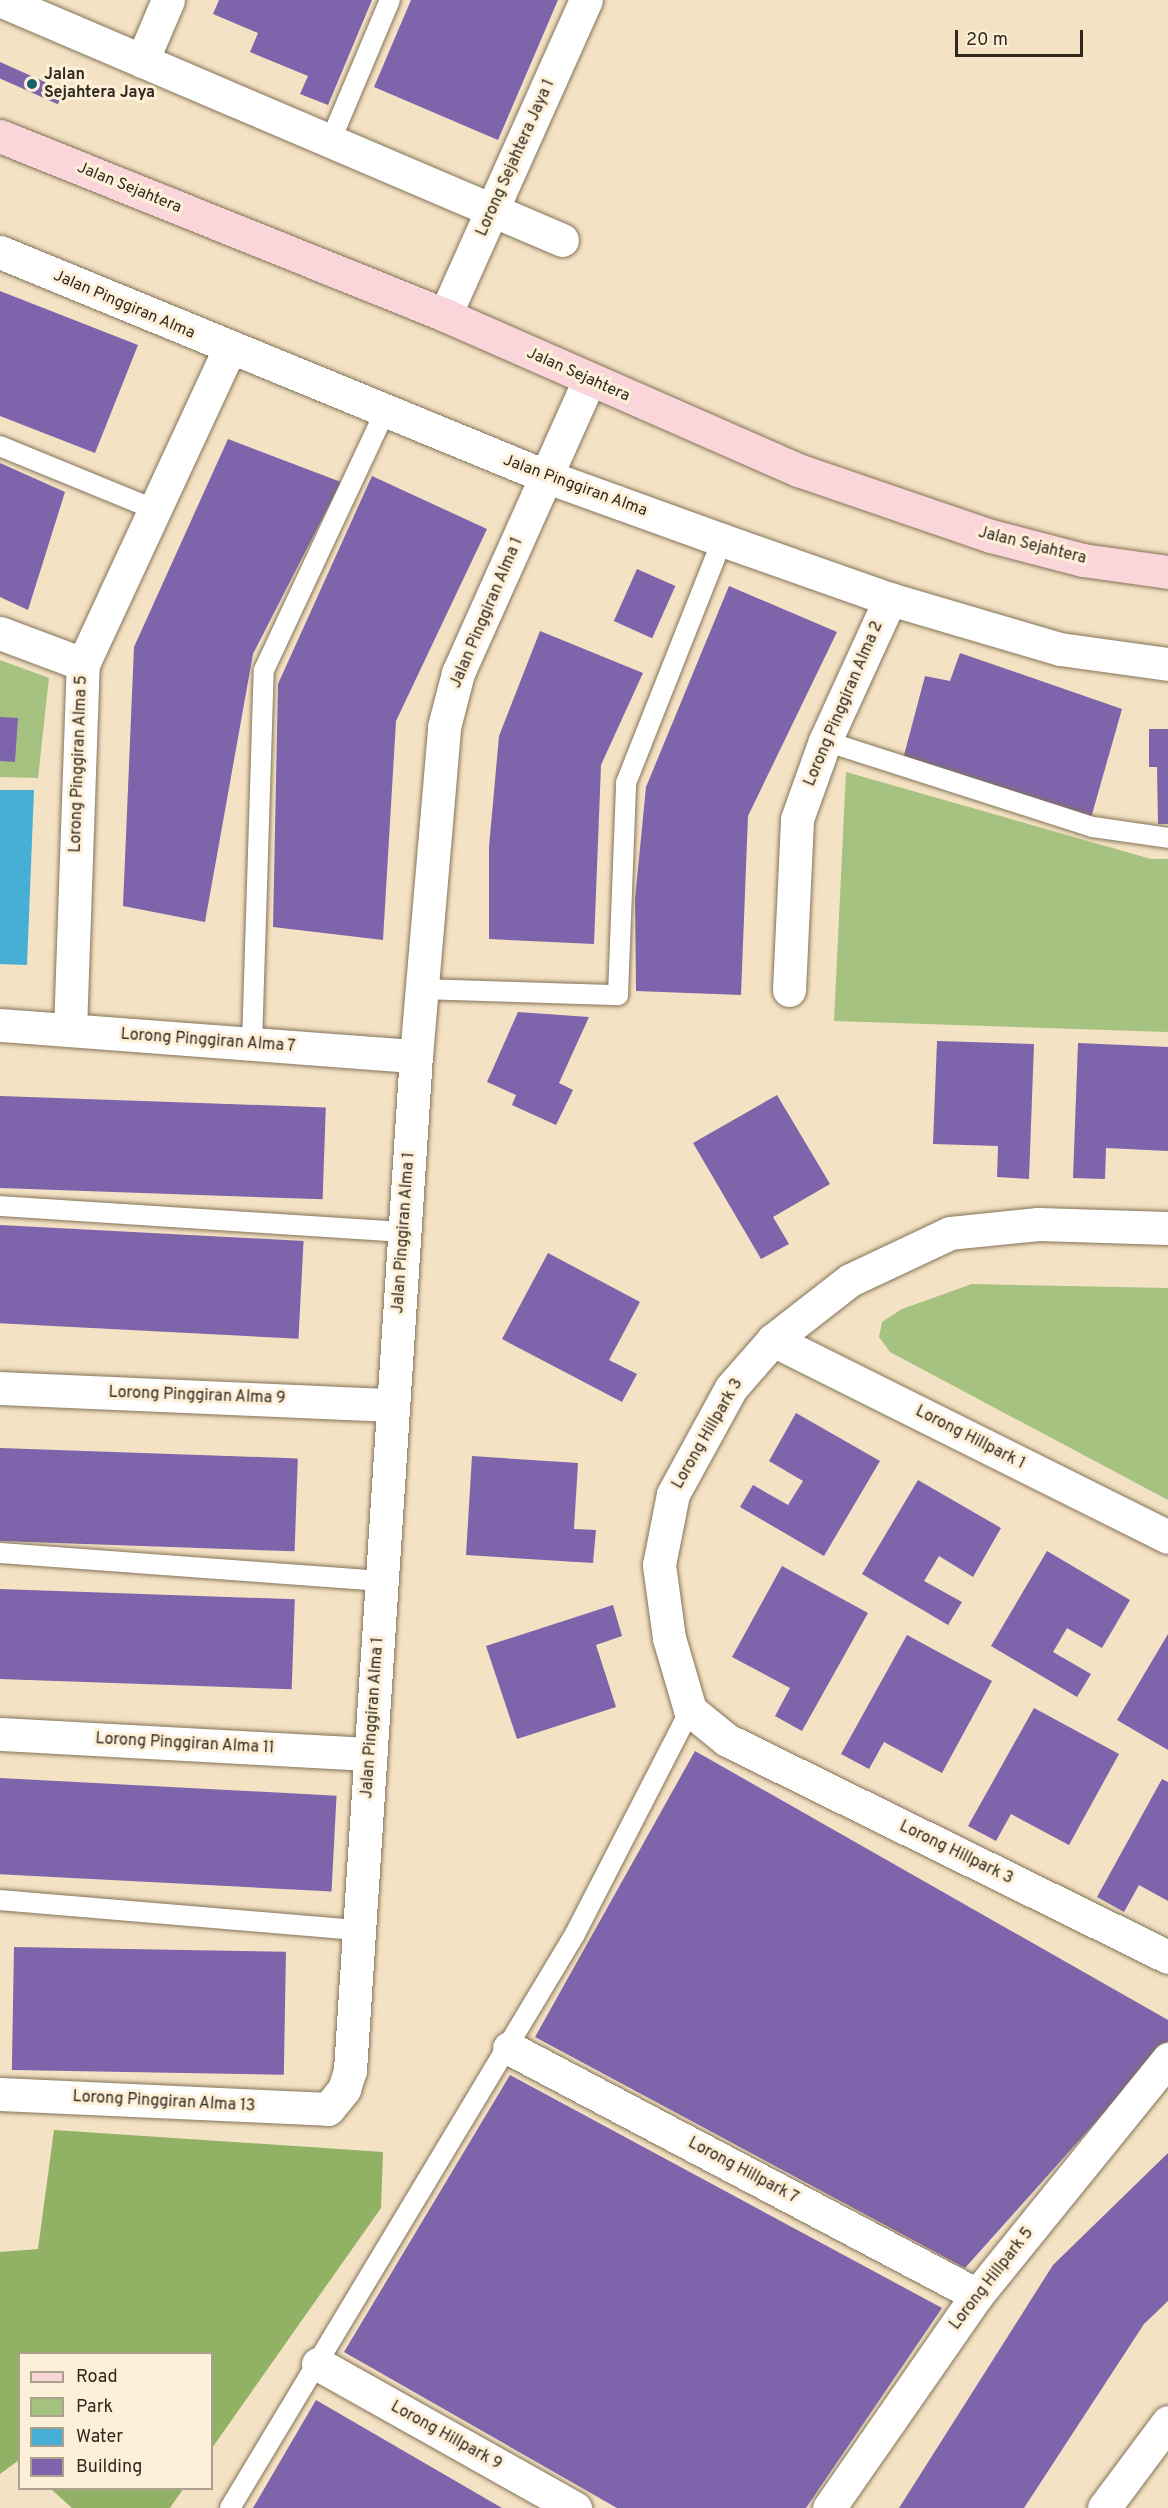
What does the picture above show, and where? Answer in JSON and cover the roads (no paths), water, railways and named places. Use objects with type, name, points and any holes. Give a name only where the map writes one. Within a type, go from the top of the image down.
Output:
[{"type":"main road","name":"Jalan Sejahtera","points":[[0,136],[445,315],[589,380],[901,508],[1083,560],[1168,572]]},
{"type":"street","points":[[0,0],[562,240]]},
{"type":"street","points":[[142,61],[168,0]]},
{"type":"street","name":"Lorong Sejahtera Jaya 1","points":[[445,315],[586,0]]},
{"type":"street","name":"Jalan Pinggiran Alma","points":[[0,252],[230,350],[545,476],[890,599],[1060,649],[1168,664]]},
{"type":"street","name":"Lorong Pinggiran Alma 5","points":[[70,1030],[83,664],[230,350]]},
{"type":"street","name":"Jalan Pinggiran Alma 1","points":[[328,2109],[344,2089],[350,2070],[416,1056],[444,727],[458,673],[589,380]]},
{"type":"street","name":"Lorong Pinggiran Alma 2","points":[[789,990],[797,819],[825,741],[890,599]]},
{"type":"street","points":[[0,633],[83,664]]},
{"type":"street","name":"Lorong Pinggiran Alma 7","points":[[0,1025],[416,1056]]},
{"type":"street","name":"Lorong Hillpark 3","points":[[1168,1228],[1038,1224],[950,1233],[850,1280],[773,1340],[731,1388],[673,1494],[659,1565],[669,1638],[690,1710],[728,1740],[1168,1957]]},
{"type":"street","name":"Lorong Hillpark 1","points":[[773,1340],[1168,1537]]},
{"type":"street","name":"Lorong Pinggiran Alma 9","points":[[0,1388],[393,1405]]},
{"type":"street","name":"Lorong Pinggiran Alma 11","points":[[0,1734],[370,1754]]},
{"type":"street","name":"Lorong Hillpark 7","points":[[509,2048],[977,2295]]},
{"type":"street","name":"Lorong Hillpark 5","points":[[829,2508],[977,2295],[1168,2059]]},
{"type":"street","name":"Lorong Pinggiran Alma 13","points":[[0,2094],[328,2109]]},
{"type":"street","name":"Lorong Hillpark 9","points":[[318,2364],[575,2508]]},
{"type":"street","points":[[1104,2508],[1168,2422]]},
{"type":"lane","points":[[330,142],[390,0]]},
{"type":"lane","points":[[252,1044],[264,670],[385,412]]},
{"type":"lane","points":[[0,446],[156,510]]},
{"type":"lane","points":[[422,989],[618,995],[626,783],[723,540]]},
{"type":"lane","points":[[825,741],[1094,827],[1168,838]]},
{"type":"lane","points":[[0,1206],[405,1232]]},
{"type":"lane","points":[[0,1553],[382,1581]]},
{"type":"lane","points":[[230,2508],[509,2048],[690,1710]]},
{"type":"lane","points":[[0,1900],[359,1930]]},
{"type":"water","points":[[0,790],[34,790],[27,965],[0,964]]},
{"type":"place","name":"Jalan Sejahtera Jaya","points":[[32,84]]}]
